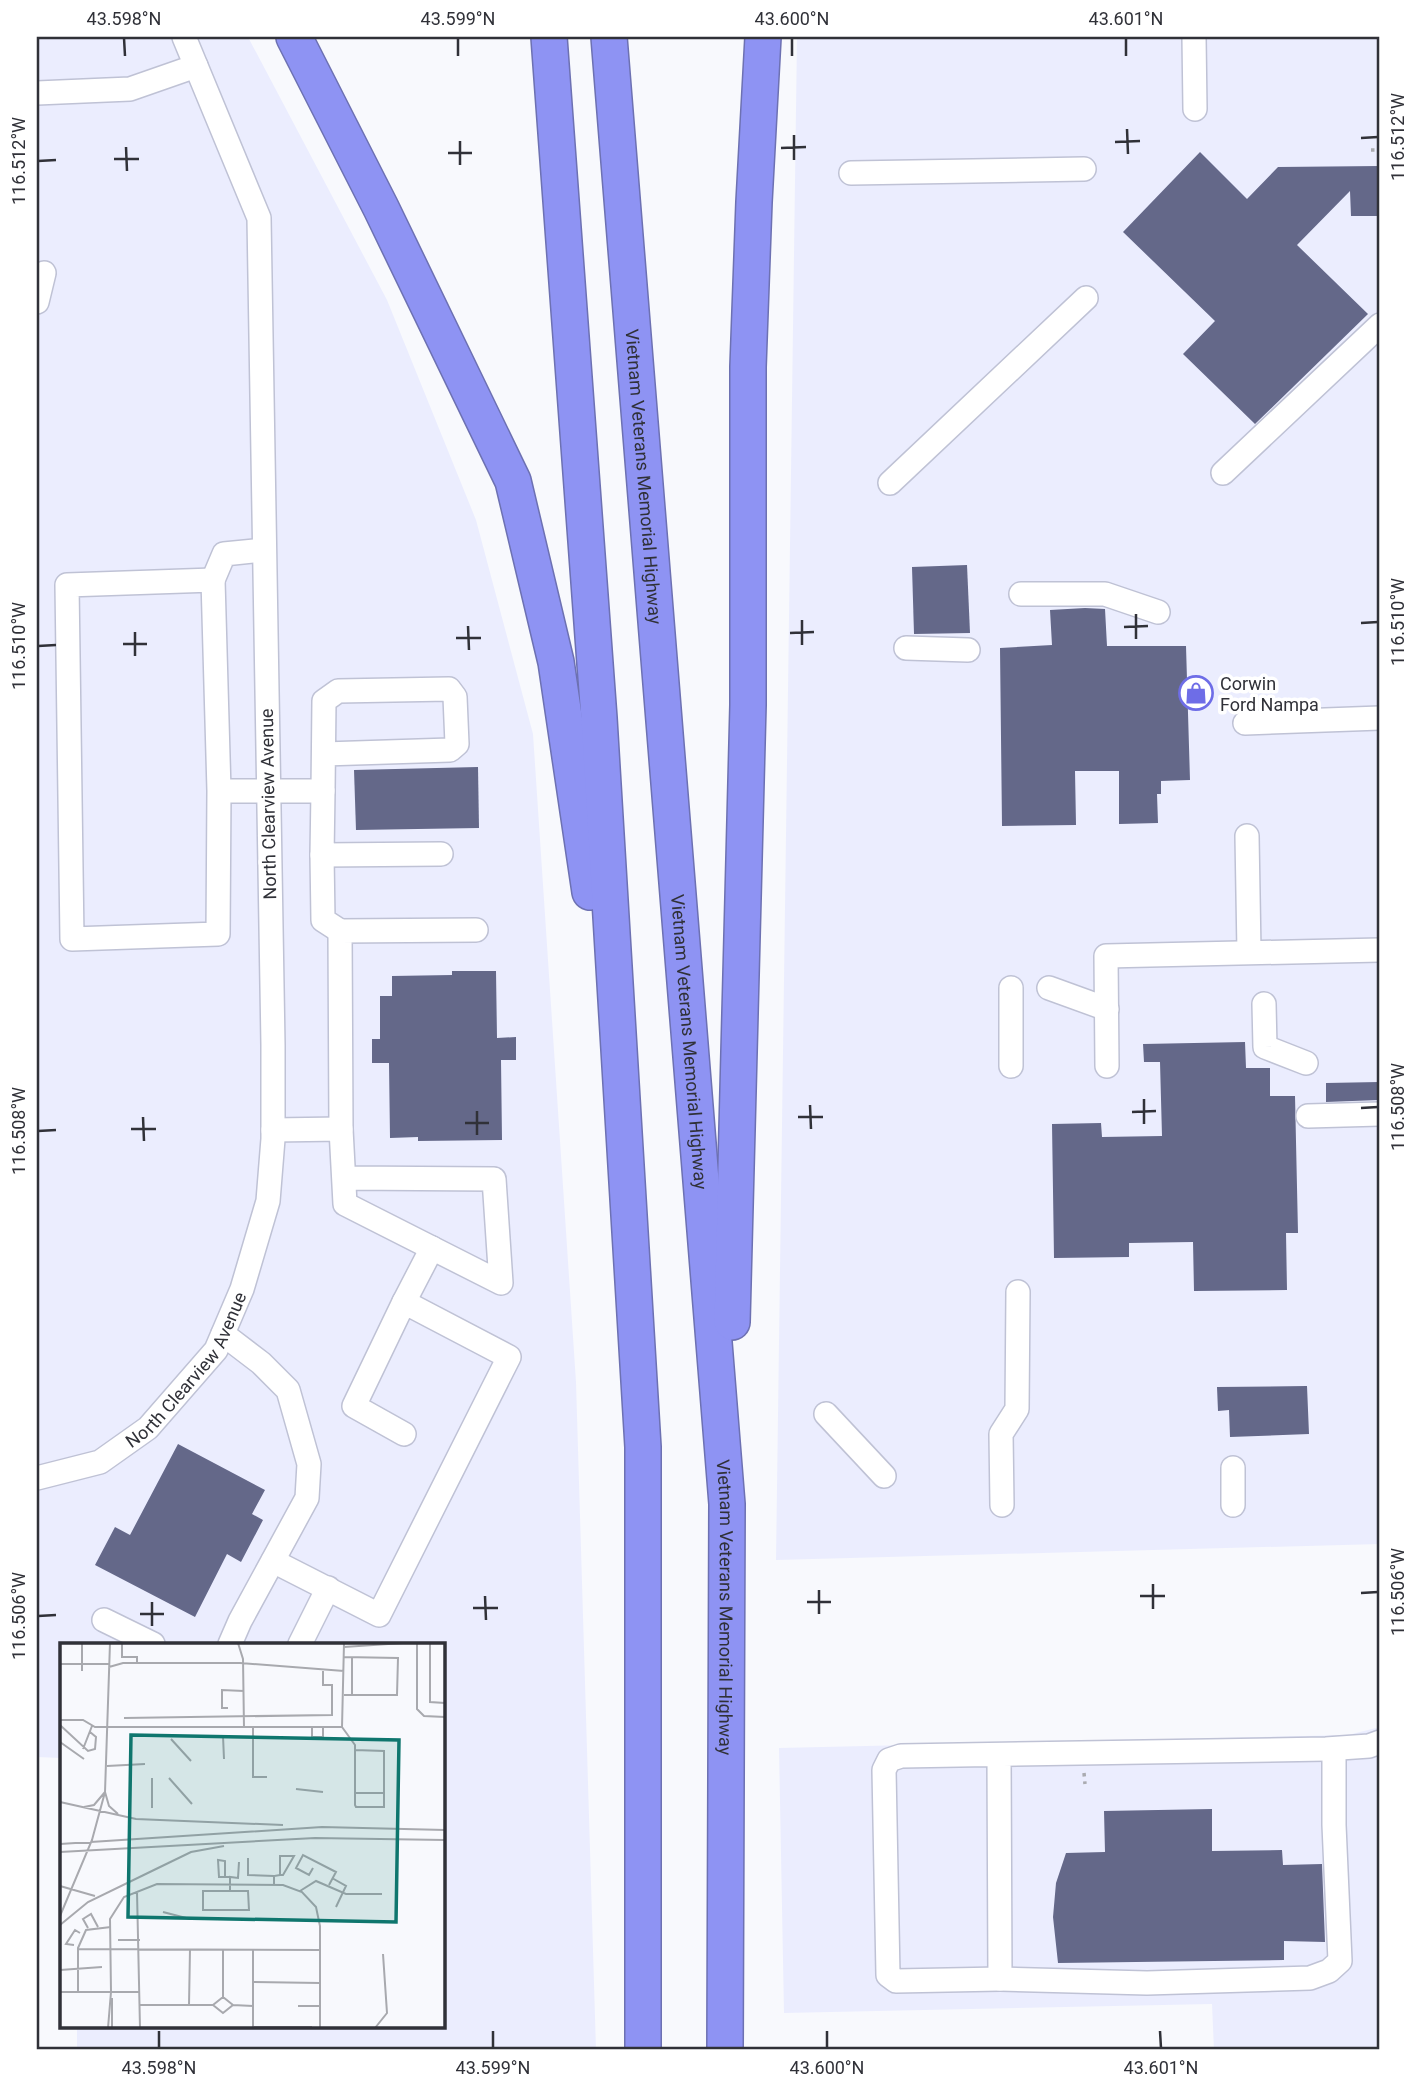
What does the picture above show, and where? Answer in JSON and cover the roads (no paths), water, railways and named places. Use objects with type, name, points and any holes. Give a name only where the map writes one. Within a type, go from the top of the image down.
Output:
[{"type":"highway","points":[[294,37],[381,208],[513,481],[556,662],[587,880],[620,1041]]},
{"type":"highway","points":[[549,37],[599,718],[643,1447],[643,2050]]},
{"type":"highway","name":"Vietnam Veterans Memorial Highway","points":[[609,37],[727,1504],[725,2050]]},
{"type":"highway","points":[[727,1504],[748,705],[748,367],[763,37]]},
{"type":"street","name":"North Clearview Avenue","points":[[37,1478],[100,1462],[148,1428],[216,1350],[242,1289],[268,1201],[273,1130],[259,218],[184,37]]},
{"type":"street","points":[[1194,37],[1195,109]]},
{"type":"street","points":[[37,93],[130,89],[196,66]]},
{"type":"street","points":[[850,173],[1084,169]]},
{"type":"street","points":[[37,302],[44,273]]},
{"type":"street","points":[[890,483],[1086,298]]},
{"type":"street","points":[[1223,473],[1380,326]]},
{"type":"street","points":[[213,580],[66,585],[72,939],[218,933],[219,791],[213,580],[225,554],[264,550]]},
{"type":"street","points":[[1021,594],[1105,594],[1158,612]]},
{"type":"street","points":[[906,648],[968,650]]},
{"type":"street","points":[[324,754],[450,750],[457,744],[455,696],[449,689],[338,691],[324,701],[323,920],[340,931],[476,930]]},
{"type":"street","points":[[1245,723],[1380,718]]},
{"type":"street","points":[[219,791],[323,791]]},
{"type":"street","points":[[1247,836],[1249,952]]},
{"type":"street","points":[[322,855],[441,854]]},
{"type":"street","points":[[340,931],[341,1129],[345,1204],[500,1283],[494,1179],[344,1178]]},
{"type":"street","points":[[1107,1066],[1105,956],[1380,950]]},
{"type":"street","points":[[1011,988],[1011,1066]]},
{"type":"street","points":[[1049,988],[1107,1009]]},
{"type":"street","points":[[1264,1004],[1265,1047],[1306,1063]]},
{"type":"street","points":[[1308,1116],[1380,1115]]},
{"type":"street","points":[[273,1130],[341,1129]]},
{"type":"street","points":[[404,1434],[355,1406],[432,1248]]},
{"type":"street","points":[[1002,1505],[1001,1434],[1017,1409],[1018,1292]]},
{"type":"street","points":[[273,1561],[379,1615],[509,1357],[404,1302]]},
{"type":"street","points":[[223,1334],[261,1363],[288,1390],[309,1464],[307,1498],[231,1643]]},
{"type":"street","points":[[827,1414],[884,1476]]},
{"type":"street","points":[[1233,1468],[1233,1505]]},
{"type":"street","points":[[300,1643],[328,1588]]},
{"type":"street","points":[[104,1620],[151,1643]]},
{"type":"street","points":[[1334,1749],[1334,1825],[1340,1961],[1329,1971],[1310,1978],[1147,1983],[1000,1979],[896,1981],[888,1975],[884,1770],[889,1759],[901,1756],[1334,1749],[1369,1746],[1380,1742]]},
{"type":"street","points":[[999,1755],[1000,1979]]},
{"type":"place","name":"Corwin Ford Nampa","points":[[1196,693]]}]
